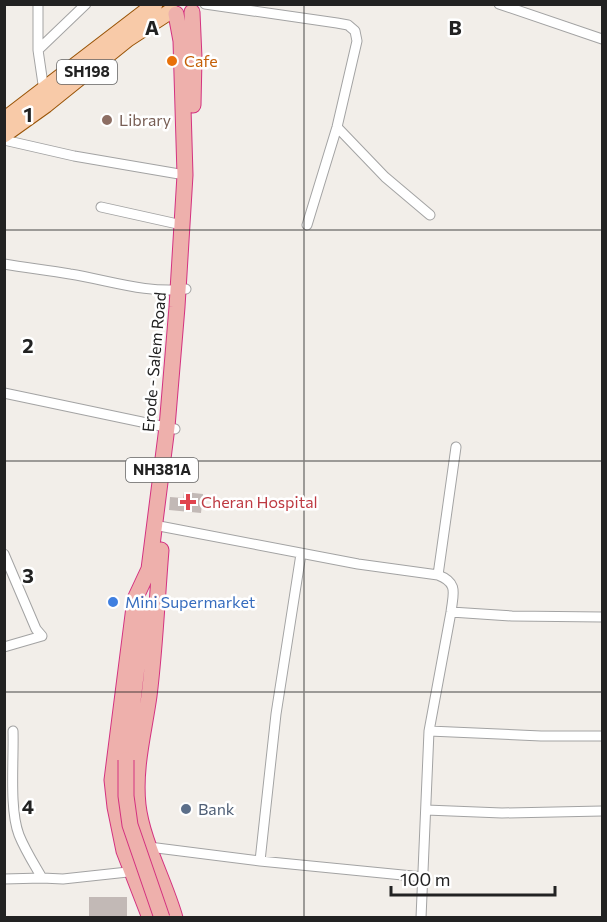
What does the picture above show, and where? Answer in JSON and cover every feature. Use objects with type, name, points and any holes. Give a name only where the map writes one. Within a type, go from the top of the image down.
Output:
[{"type":"highway","points":[[170,10],[187,14],[199,7]]},
{"type":"highway","name":"Erode - Salem Road","points":[[175,918],[169,895],[142,824],[138,804],[138,762],[149,696],[159,526],[171,428],[193,175],[194,58],[199,7]]},
{"type":"highway","name":"Erode - Salem Road","points":[[170,10],[181,41],[185,175],[182,289]]},
{"type":"highway","name":"Erode - Salem Road","points":[[150,918],[124,851],[112,780],[135,598],[149,569],[159,526]]},
{"type":"highway","points":[[149,569],[126,760],[126,796],[130,825],[162,918]]},
{"type":"main road","name":"SH198","points":[[4,135],[152,7]]},
{"type":"main road","name":"SH198","points":[[4,120],[45,98],[170,10]]},
{"type":"street","points":[[38,4],[38,50],[45,98]]},
{"type":"street","points":[[38,50],[86,4]]},
{"type":"street","points":[[499,4],[514,7],[603,39]]},
{"type":"street","points":[[199,7],[337,23],[348,25],[355,31],[357,41],[337,127],[307,225]]},
{"type":"street","points":[[337,127],[385,177],[430,214]]},
{"type":"street","points":[[4,140],[74,156],[185,175]]},
{"type":"street","points":[[101,207],[182,225]]},
{"type":"street","points":[[4,264],[137,287],[182,289]]},
{"type":"street","points":[[4,393],[171,428]]},
{"type":"street","points":[[438,574],[456,447]]},
{"type":"street","points":[[159,526],[358,564],[438,574],[451,582],[453,593],[451,612],[429,731],[421,918]]},
{"type":"street","points":[[4,554],[36,629],[42,636],[4,647]]},
{"type":"street","points":[[260,861],[276,714],[301,554]]},
{"type":"street","points":[[451,612],[512,616],[603,617]]},
{"type":"street","points":[[14,731],[14,813],[20,837],[42,878]]},
{"type":"street","points":[[429,731],[603,736]]},
{"type":"street","points":[[426,810],[502,813],[603,811]]},
{"type":"street","points":[[124,851],[149,847],[260,861],[423,877]]},
{"type":"street","points":[[4,879],[63,879],[157,868]]},
{"type":"building","points":[[184,492],[203,494],[201,513],[169,510],[170,497],[183,498]]},
{"type":"building","points":[[89,897],[127,897],[127,918],[89,918]]},
{"type":"place","name":"Cafe","points":[[172,61]]},
{"type":"place","name":"Library","points":[[107,120]]},
{"type":"place","name":"Cheran Hospital","points":[[188,502]]},
{"type":"place","name":"Mini Supermarket","points":[[113,602]]},
{"type":"place","name":"Bank","points":[[186,809]]}]
